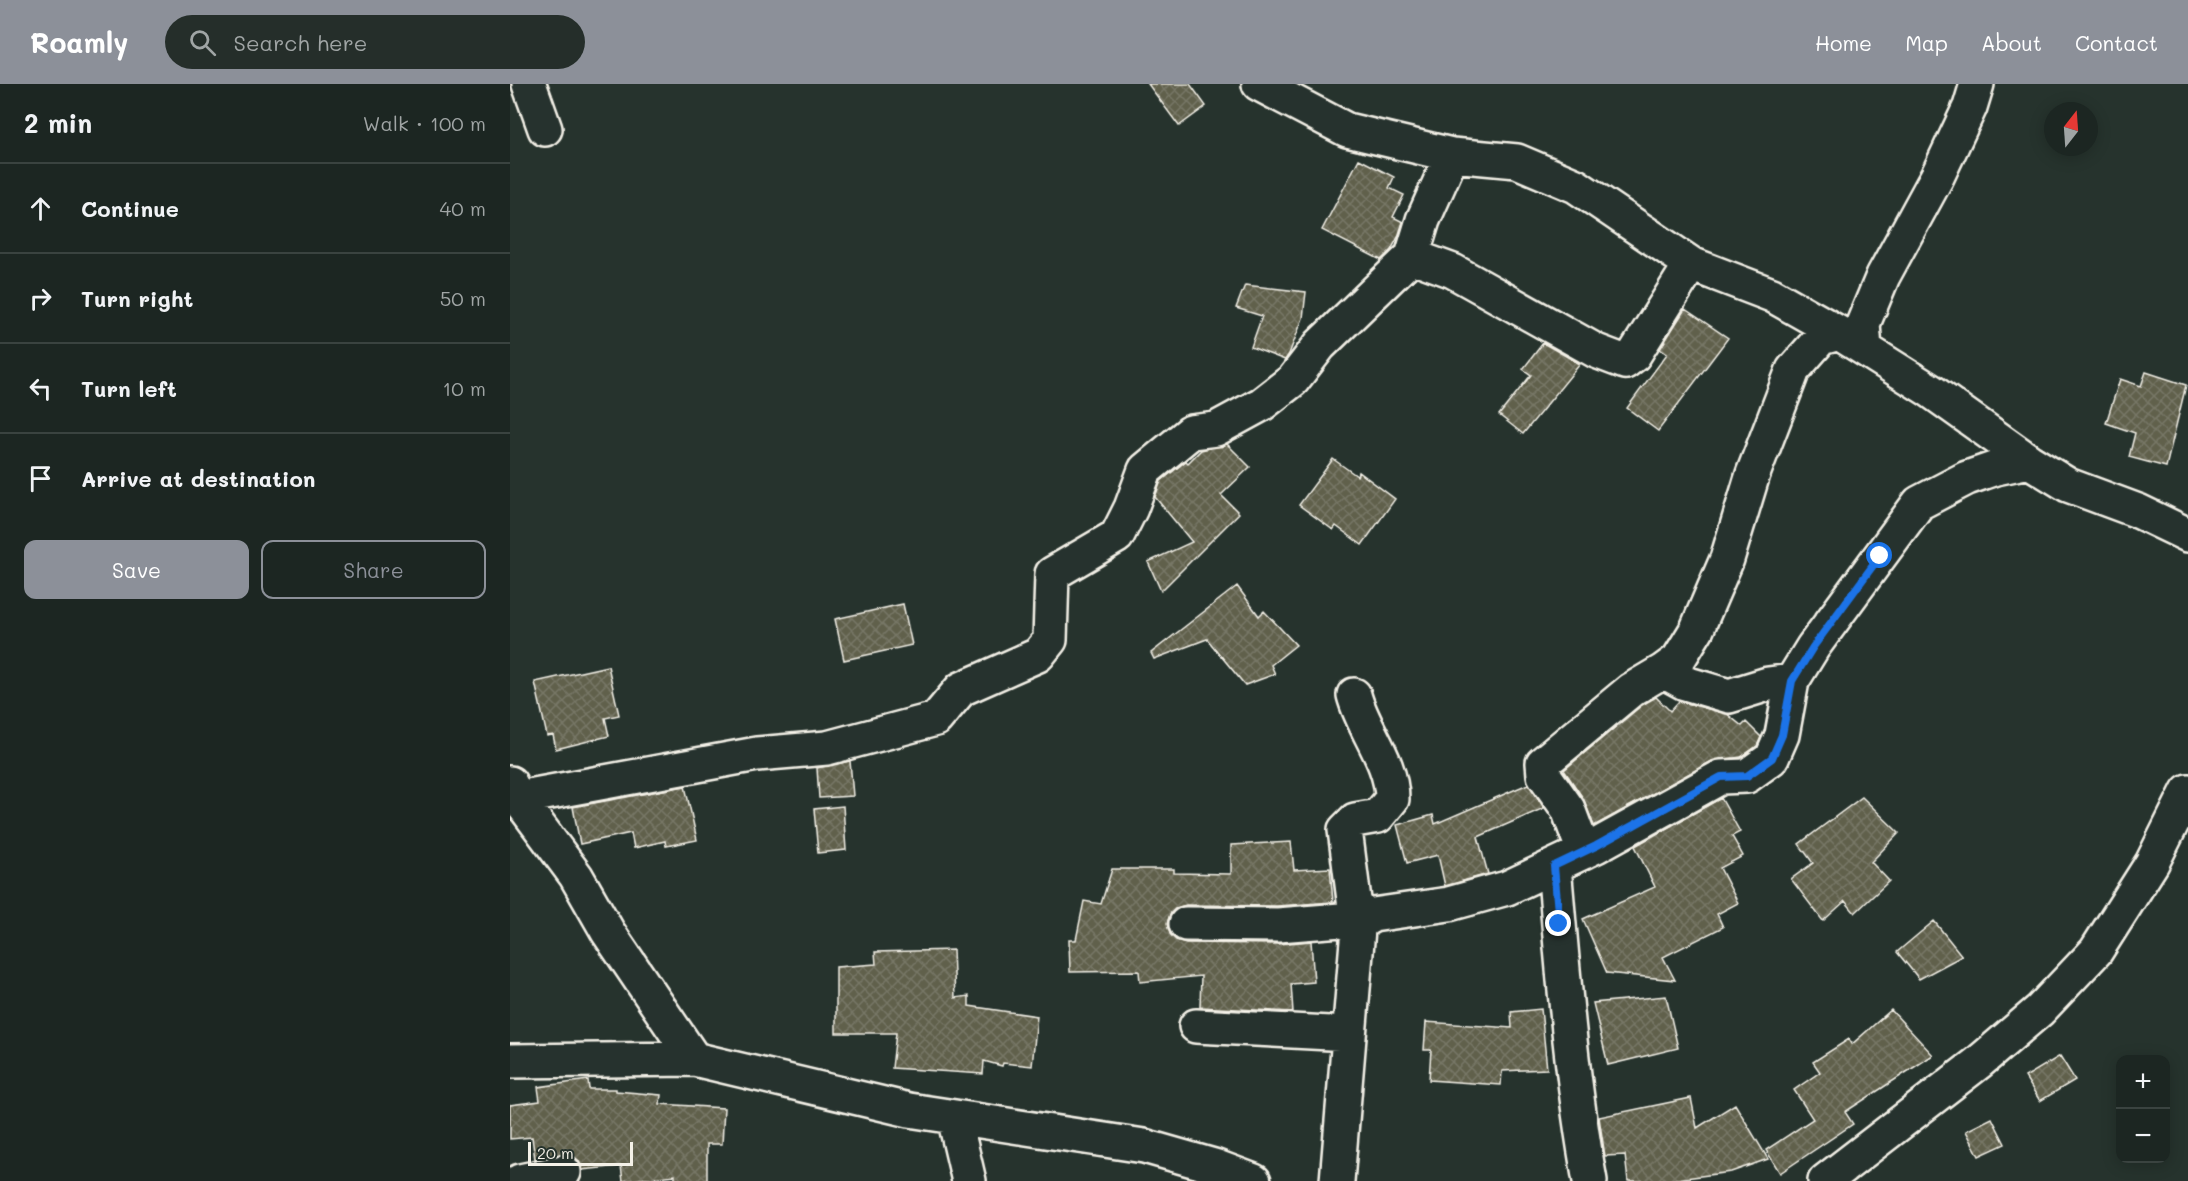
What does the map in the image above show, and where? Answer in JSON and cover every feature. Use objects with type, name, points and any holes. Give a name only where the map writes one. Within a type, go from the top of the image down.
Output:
[{"type":"street","points":[[529,84],[545,129]]},
{"type":"street","points":[[1259,84],[1347,130],[1452,154],[1517,160],[1576,186],[1692,264],[1772,294],[1852,341],[1931,391],[2029,461],[2068,484],[2138,511],[2188,535]]},
{"type":"street","points":[[1852,341],[1863,324],[1879,285],[1937,177],[1970,107],[1977,84]]},
{"type":"street","points":[[694,1059],[608,932],[576,876],[514,790],[757,754],[827,748],[936,719],[961,689],[1038,656],[1050,640],[1052,574],[1117,536],[1131,508],[1145,470],[1191,432],[1216,429],[1262,404],[1293,380],[1320,345],[1412,256],[1424,220],[1452,154]]},
{"type":"street","points":[[1412,256],[1453,271],[1596,351],[1625,363],[1634,356],[1692,264]]},
{"type":"street","points":[[1584,852],[1568,809],[1544,775],[1543,763],[1631,690],[1678,660],[1697,630],[1727,559],[1753,474],[1793,370],[1821,338],[1852,341]]},
{"type":"street","points":[[1360,925],[1373,915],[1449,904],[1507,888],[1584,852],[1721,777],[1747,776],[1772,758],[1782,735],[1792,681],[1813,647],[1918,503],[1967,478],[1996,468],[2029,461]]},
{"type":"street","points":[[1664,671],[1685,683],[1730,696],[1768,684],[1792,681]]},
{"type":"street","points":[[1338,1181],[1360,925],[1344,830],[1355,820],[1378,816],[1392,799],[1392,785],[1370,731],[1358,711],[1354,695]]},
{"type":"street","points":[[1825,1181],[1978,1063],[2040,1010],[2096,951],[2152,863],[2188,791]]},
{"type":"street","points":[[1554,866],[1564,995],[1581,1131],[1590,1181]]},
{"type":"street","points":[[1186,924],[1278,925],[1341,920],[1360,925]]},
{"type":"street","points":[[1196,1026],[1349,1034]]},
{"type":"street","points":[[510,1060],[694,1059],[909,1110],[1144,1146],[1214,1166],[1254,1181]]},
{"type":"street","points":[[954,1118],[969,1181]]},
{"type":"street","points":[[520,1181],[564,1172]]},
{"type":"building","points":[[1148,84],[1190,84],[1206,106],[1179,126]]},
{"type":"building","points":[[1359,159],[1394,177],[1389,188],[1404,195],[1393,217],[1403,222],[1398,237],[1391,250],[1381,260],[1322,230]]},
{"type":"building","points":[[1245,285],[1306,292],[1303,318],[1285,360],[1251,347],[1262,316],[1236,308]]},
{"type":"building","points":[[1685,309],[1728,338],[1658,431],[1627,408],[1667,354],[1660,349]]},
{"type":"building","points":[[1543,343],[1580,364],[1523,434],[1499,415],[1531,375],[1523,369]]},
{"type":"building","points":[[2146,372],[2186,385],[2166,467],[2129,457],[2135,433],[2106,423],[2120,379],[2141,386]]},
{"type":"building","points":[[1227,444],[1250,467],[1221,495],[1239,513],[1161,591],[1148,562],[1192,542],[1155,497],[1161,481],[1186,461],[1188,463],[1201,450]]},
{"type":"building","points":[[1333,459],[1357,476],[1359,472],[1395,499],[1362,545],[1336,526],[1333,530],[1299,505]]},
{"type":"building","points":[[1237,586],[1259,616],[1264,611],[1296,645],[1271,665],[1275,674],[1245,685],[1207,639],[1154,659],[1151,653]]},
{"type":"building","points":[[903,604],[912,645],[844,660],[835,619]]},
{"type":"building","points":[[608,666],[619,715],[605,718],[609,736],[556,749],[553,735],[547,736],[535,682]]},
{"type":"building","points":[[1656,697],[1670,711],[1679,701],[1727,714],[1742,726],[1746,722],[1761,737],[1757,746],[1741,757],[1712,761],[1594,826],[1583,798],[1564,770],[1642,705]]},
{"type":"building","points":[[850,761],[853,796],[819,798],[817,768]]},
{"type":"building","points":[[1527,780],[1544,808],[1478,837],[1488,874],[1445,886],[1438,855],[1407,863],[1397,825],[1433,815],[1435,824],[1528,784]]},
{"type":"building","points":[[685,786],[697,840],[666,846],[665,841],[634,848],[631,833],[580,844],[573,807]]},
{"type":"building","points":[[1862,797],[1899,833],[1871,862],[1889,881],[1855,913],[1845,901],[1823,921],[1791,879],[1813,863],[1799,844]]},
{"type":"building","points":[[1721,798],[1740,832],[1732,836],[1743,856],[1720,868],[1738,903],[1717,914],[1723,927],[1663,957],[1675,980],[1607,973],[1583,919],[1655,887],[1635,846]]},
{"type":"building","points":[[843,806],[846,850],[818,853],[814,809]]},
{"type":"building","points":[[1291,842],[1294,870],[1330,868],[1333,902],[1277,906],[1186,905],[1176,908],[1170,914],[1167,924],[1170,934],[1176,940],[1186,943],[1278,944],[1311,941],[1314,982],[1291,984],[1293,1012],[1200,1007],[1201,976],[1140,982],[1139,971],[1070,972],[1069,940],[1076,940],[1084,901],[1101,904],[1112,869],[1174,869],[1174,873],[1231,874],[1231,845]]},
{"type":"building","points":[[1934,921],[1962,956],[1919,979],[1897,952]]},
{"type":"building","points":[[953,950],[955,998],[969,996],[969,1006],[1037,1016],[1032,1066],[1003,1063],[1002,1066],[984,1061],[983,1074],[892,1068],[896,1033],[836,1033],[836,967],[876,964],[875,952]]},
{"type":"building","points":[[1666,996],[1678,1048],[1608,1065],[1593,1003]]},
{"type":"building","points":[[1541,1009],[1547,1069],[1502,1071],[1501,1085],[1429,1080],[1431,1050],[1424,1050],[1426,1022],[1512,1028],[1511,1012]]},
{"type":"building","points":[[1891,1010],[1933,1055],[1845,1112],[1853,1124],[1780,1173],[1766,1150],[1813,1119],[1794,1090],[1820,1072],[1813,1062],[1849,1039],[1852,1044]]},
{"type":"building","points":[[2060,1056],[2075,1080],[2040,1101],[2025,1077]]},
{"type":"building","points":[[588,1080],[589,1089],[616,1089],[616,1091],[661,1095],[660,1104],[724,1108],[722,1144],[707,1144],[707,1181],[675,1181],[675,1175],[623,1181],[621,1166],[582,1170],[578,1160],[569,1154],[535,1159],[532,1137],[510,1139],[510,1105],[540,1101],[538,1087]]},
{"type":"building","points":[[1691,1098],[1697,1128],[1735,1104],[1768,1159],[1731,1172],[1662,1181],[1628,1181],[1625,1155],[1605,1156],[1599,1117]]},
{"type":"building","points":[[1992,1118],[2005,1144],[1979,1156],[1966,1131]]},
{"type":"route","points":[[1559,924],[1554,866],[1596,846],[1721,777],[1747,776],[1772,758],[1782,735],[1792,681],[1813,647],[1880,556]]}]
